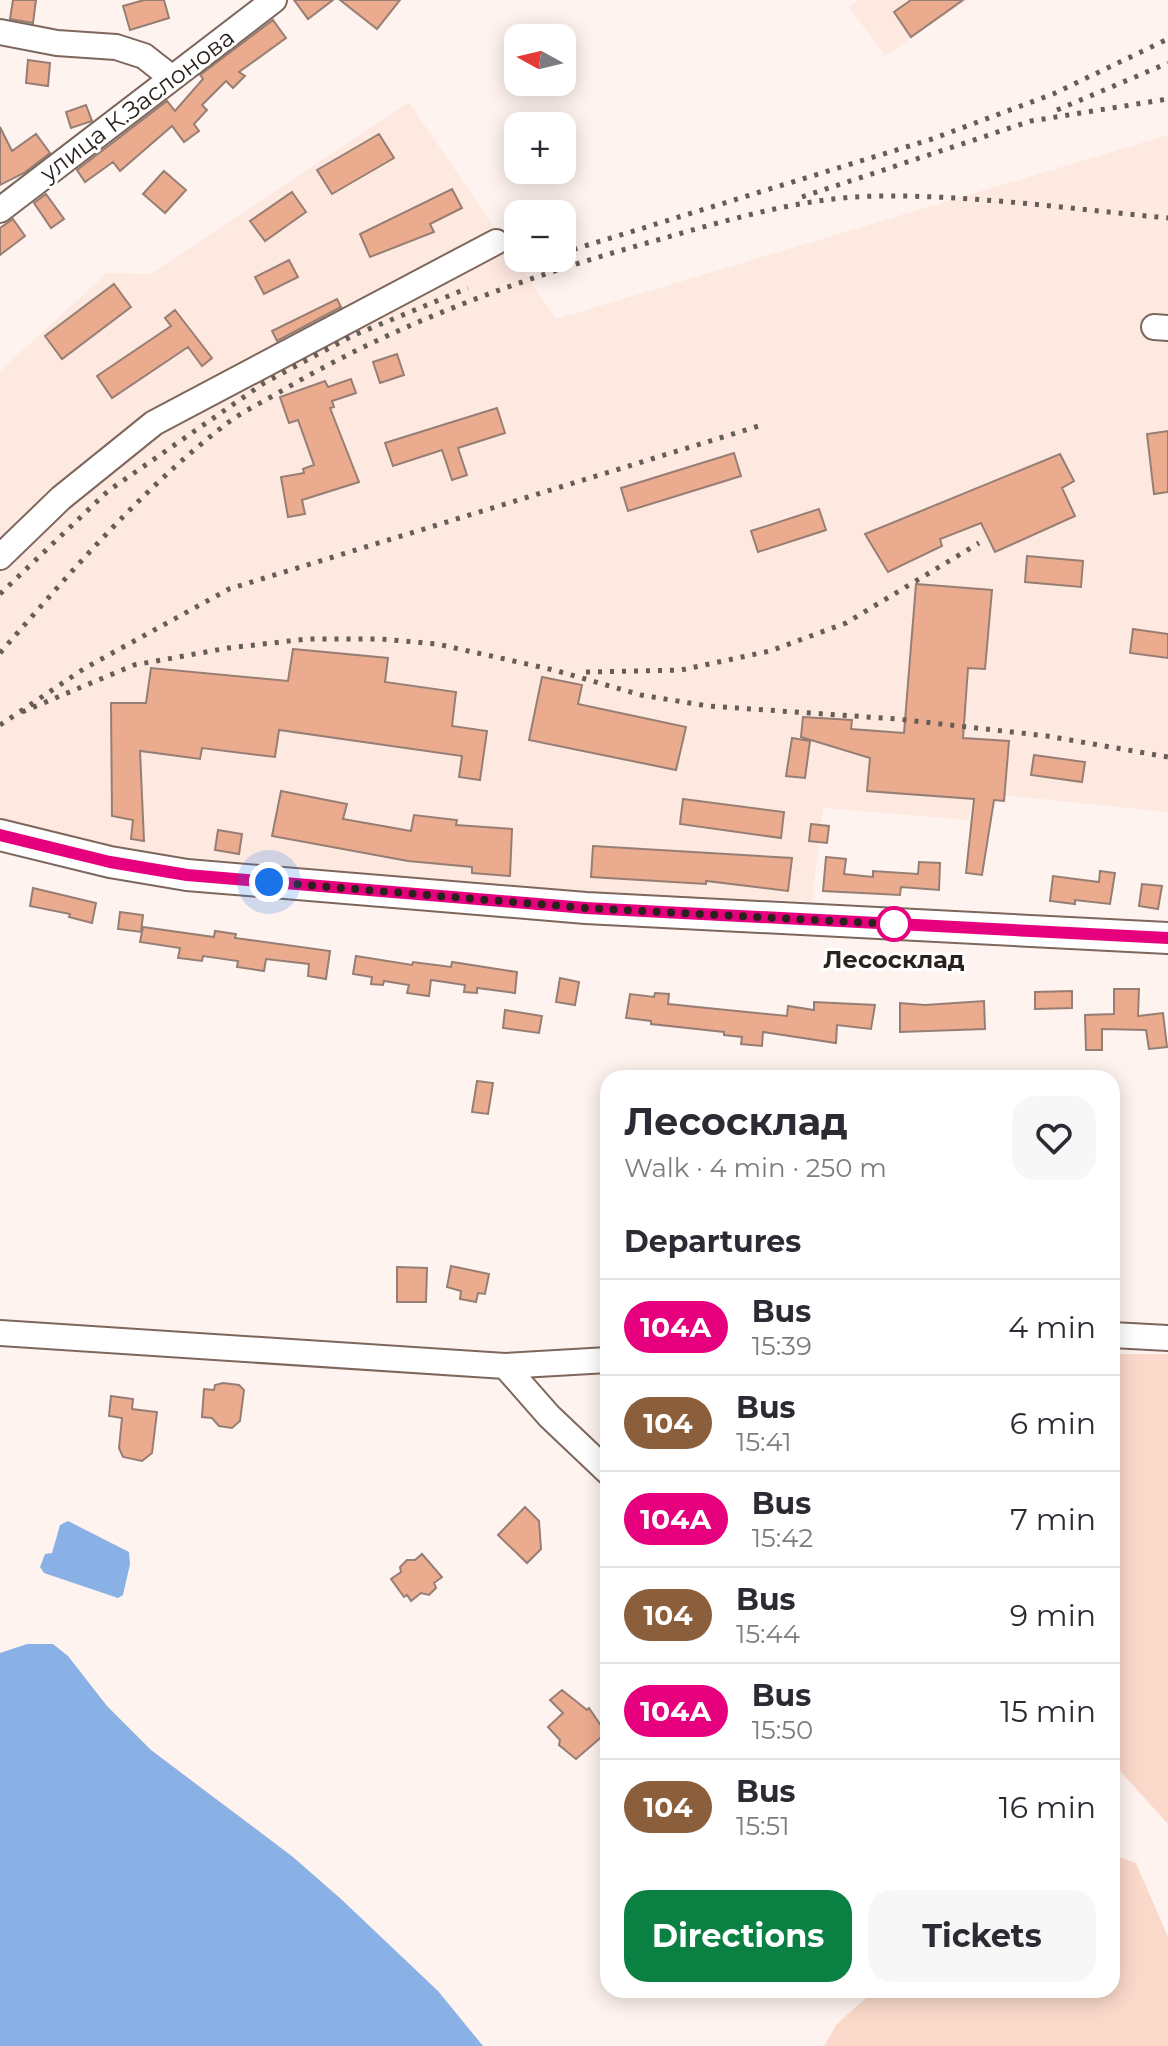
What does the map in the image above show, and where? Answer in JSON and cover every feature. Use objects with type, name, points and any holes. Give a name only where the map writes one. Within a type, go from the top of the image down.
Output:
[{"type":"main road","points":[[0,835],[110,862],[200,876],[586,908],[1168,938]]},
{"type":"main road","points":[[0,850],[108,877],[187,890],[587,922],[1168,951]]},
{"type":"street","name":"улица К.Заслонова","points":[[0,210],[274,0]]},
{"type":"street","points":[[0,32],[57,43],[116,47],[144,56],[172,78]]},
{"type":"street","points":[[0,557],[61,498],[154,423],[496,242]]},
{"type":"street","points":[[0,1333],[505,1366],[600,1360]]},
{"type":"street","points":[[1120,1335],[1168,1338]]},
{"type":"street","points":[[505,1366],[549,1416],[600,1464]]},
{"type":"shaded area","points":[[859,0],[968,0],[885,56],[849,7]]},
{"type":"shaded area","points":[[409,102],[504,242],[504,272],[524,272],[556,319],[1168,135],[1168,812],[972,792],[969,820],[823,808],[812,901],[621,895],[182,857],[40,836],[0,823],[0,371],[107,273],[151,274]]},
{"type":"shaded area","points":[[1120,1354],[1168,1354],[1168,1824],[1120,1771]]},
{"type":"shaded area","points":[[1120,1858],[1136,1863],[1168,1937],[1168,2046],[824,2046],[837,2024],[866,1998],[1120,1998]]},
{"type":"water","points":[[68,1521],[129,1552],[130,1564],[123,1595],[118,1598],[44,1573],[40,1567],[45,1554],[52,1553],[60,1525]]},
{"type":"water","points":[[27,1644],[53,1644],[68,1656],[107,1706],[151,1750],[293,1857],[341,1899],[438,1991],[483,2046],[0,2046],[0,1653]]},
{"type":"building","points":[[13,0],[36,0],[33,23],[10,19]]},
{"type":"building","points":[[144,0],[164,0],[169,18],[130,30],[123,6]]},
{"type":"building","points":[[294,0],[333,0],[308,19]]},
{"type":"building","points":[[340,0],[400,0],[377,29]]},
{"type":"building","points":[[911,0],[963,0],[911,37],[894,12]]},
{"type":"building","points":[[273,20],[286,38],[239,72],[245,76],[233,88],[226,81],[202,105],[207,110],[194,124],[199,131],[184,142],[172,126],[120,171],[113,162],[85,182],[77,170],[167,101],[175,111],[203,79],[200,75]]},
{"type":"building","points":[[28,60],[50,63],[48,86],[26,83]]},
{"type":"building","points":[[86,105],[92,121],[71,128],[66,112]]},
{"type":"building","points":[[0,127],[12,151],[36,134],[50,153],[24,173],[0,185]]},
{"type":"building","points":[[379,134],[394,158],[332,194],[317,170]]},
{"type":"building","points":[[164,171],[186,190],[165,213],[143,194]]},
{"type":"building","points":[[452,189],[462,208],[430,224],[434,232],[370,257],[360,234]]},
{"type":"building","points":[[292,192],[306,212],[265,241],[250,221]]},
{"type":"building","points":[[46,194],[64,219],[51,228],[34,203]]},
{"type":"building","points":[[13,219],[25,236],[0,255],[0,228]]},
{"type":"building","points":[[289,260],[298,277],[264,294],[255,277]]},
{"type":"building","points":[[114,284],[131,307],[62,359],[45,336]]},
{"type":"building","points":[[337,299],[341,307],[277,341],[272,331]]},
{"type":"building","points":[[175,310],[212,358],[202,366],[188,347],[112,398],[97,376],[171,326],[165,318]]},
{"type":"building","points":[[397,354],[404,375],[380,383],[373,362]]},
{"type":"building","points":[[351,379],[356,393],[332,401],[334,407],[330,408],[359,482],[302,500],[305,514],[288,517],[281,477],[304,473],[303,469],[314,465],[298,420],[289,423],[280,397],[325,381],[328,387]]},
{"type":"building","points":[[497,408],[505,433],[458,448],[467,475],[452,480],[442,450],[393,466],[385,443]]},
{"type":"building","points":[[1168,431],[1168,492],[1154,494],[1147,434]]},
{"type":"building","points":[[734,453],[741,476],[628,511],[621,488]]},
{"type":"building","points":[[1060,454],[1074,481],[1062,488],[1075,516],[995,552],[981,523],[940,539],[942,546],[888,572],[865,534]]},
{"type":"building","points":[[819,509],[826,530],[758,552],[751,531]]},
{"type":"building","points":[[1027,556],[1083,561],[1081,587],[1025,582]]},
{"type":"building","points":[[916,584],[992,590],[985,669],[968,668],[963,738],[1009,741],[1004,801],[994,800],[982,875],[966,873],[974,799],[867,791],[870,758],[801,737],[803,717],[852,720],[851,729],[904,733]]},
{"type":"building","points":[[1133,629],[1168,634],[1168,658],[1130,653]]},
{"type":"building","points":[[293,649],[388,658],[385,682],[456,692],[452,726],[487,731],[480,780],[459,777],[462,756],[279,730],[275,757],[202,748],[200,759],[140,751],[144,841],[131,839],[133,820],[112,816],[111,703],[146,703],[151,668],[288,681]]},
{"type":"building","points":[[542,677],[582,685],[578,704],[686,727],[676,770],[529,740]]},
{"type":"building","points":[[792,738],[810,741],[805,778],[786,776]]},
{"type":"building","points":[[1034,755],[1085,762],[1082,782],[1031,775]]},
{"type":"building","points":[[281,791],[347,804],[343,819],[411,831],[414,815],[457,820],[456,825],[512,829],[510,876],[472,873],[472,867],[408,861],[272,836]]},
{"type":"building","points":[[683,799],[784,812],[781,838],[680,824]]},
{"type":"building","points":[[811,824],[829,826],[827,843],[809,841]]},
{"type":"building","points":[[218,830],[242,834],[239,854],[215,850]]},
{"type":"building","points":[[593,846],[792,858],[788,891],[706,881],[706,884],[591,877]]},
{"type":"building","points":[[826,857],[846,859],[844,874],[873,877],[873,871],[918,874],[919,862],[940,863],[939,890],[901,887],[900,895],[823,891]]},
{"type":"building","points":[[1100,871],[1115,873],[1110,904],[1050,901],[1053,876],[1099,882]]},
{"type":"building","points":[[1142,884],[1162,886],[1158,909],[1139,906]]},
{"type":"building","points":[[33,888],[96,903],[92,923],[69,917],[70,914],[30,906]]},
{"type":"building","points":[[120,912],[143,915],[141,932],[118,929]]},
{"type":"building","points":[[143,927],[214,937],[215,931],[236,934],[235,938],[330,951],[326,979],[308,976],[309,964],[266,959],[264,971],[237,967],[238,961],[203,956],[202,961],[178,958],[180,948],[140,942]]},
{"type":"building","points":[[356,956],[412,965],[413,962],[451,967],[452,962],[517,972],[515,993],[477,988],[477,993],[464,992],[465,985],[431,980],[429,996],[407,993],[409,985],[384,981],[383,985],[371,984],[372,977],[353,974]]},
{"type":"building","points":[[560,978],[579,982],[575,1005],[556,1002]]},
{"type":"building","points":[[1114,989],[1139,989],[1138,1016],[1163,1013],[1167,1047],[1149,1049],[1146,1030],[1102,1029],[1102,1050],[1086,1050],[1085,1015],[1114,1014]]},
{"type":"building","points":[[1072,991],[1072,1008],[1035,1009],[1035,992]]},
{"type":"building","points":[[655,993],[669,994],[668,1004],[787,1016],[788,1006],[814,1010],[814,1002],[875,1005],[871,1029],[837,1025],[836,1043],[763,1032],[762,1046],[741,1044],[742,1037],[724,1035],[724,1032],[651,1024],[651,1021],[626,1018],[630,994],[654,997]]},
{"type":"building","points":[[984,1001],[985,1029],[900,1032],[900,1003],[925,1005]]},
{"type":"building","points":[[505,1010],[542,1016],[539,1033],[503,1028]]},
{"type":"building","points":[[477,1081],[493,1083],[488,1114],[472,1112]]},
{"type":"building","points":[[451,1266],[489,1274],[485,1294],[478,1293],[476,1302],[460,1299],[461,1291],[447,1287]]},
{"type":"building","points":[[397,1267],[427,1268],[426,1302],[397,1302]]},
{"type":"building","points":[[215,1385],[239,1385],[244,1390],[240,1421],[232,1428],[219,1426],[212,1418],[202,1417],[204,1389],[214,1390]]},
{"type":"building","points":[[111,1396],[133,1399],[132,1409],[157,1412],[152,1453],[142,1461],[123,1457],[119,1448],[122,1418],[109,1416]]},
{"type":"building","points":[[525,1507],[539,1521],[541,1549],[527,1563],[498,1535]]},
{"type":"building","points":[[422,1554],[442,1577],[434,1583],[436,1588],[429,1595],[421,1593],[411,1601],[407,1595],[404,1597],[391,1579],[401,1572],[400,1567],[407,1560],[415,1560]]},
{"type":"building","points":[[562,1690],[587,1710],[589,1708],[600,1724],[600,1738],[576,1759],[559,1745],[560,1740],[548,1727],[563,1713],[550,1700]]},
{"type":"railway","points":[[576,249],[932,139],[1053,94],[1168,39]]},
{"type":"railway","points":[[1057,110],[1168,63]]},
{"type":"railway","points":[[802,197],[1031,121],[1168,99]]},
{"type":"railway","points":[[0,653],[133,507],[161,479],[228,423],[372,343],[511,286],[737,218],[793,205],[850,197],[951,198],[1168,218]]},
{"type":"railway","points":[[0,594],[108,491],[264,383],[352,336],[468,288]]},
{"type":"railway","points":[[0,725],[85,668],[229,589],[762,425]]},
{"type":"railway","points":[[586,672],[681,670],[770,651],[846,623],[979,543]]},
{"type":"railway","points":[[22,712],[134,665],[228,648],[307,639],[381,639],[437,644],[554,670],[641,695],[708,706],[897,719],[1047,736],[1168,757]]},
{"type":"bus line","name":"104А","points":[[0,835],[110,862],[187,875],[586,908],[1168,938]]},
{"type":"place","name":"Лесосклад","points":[[894,924]]},
{"type":"route","points":[[269,882],[586,908],[894,924]]}]
